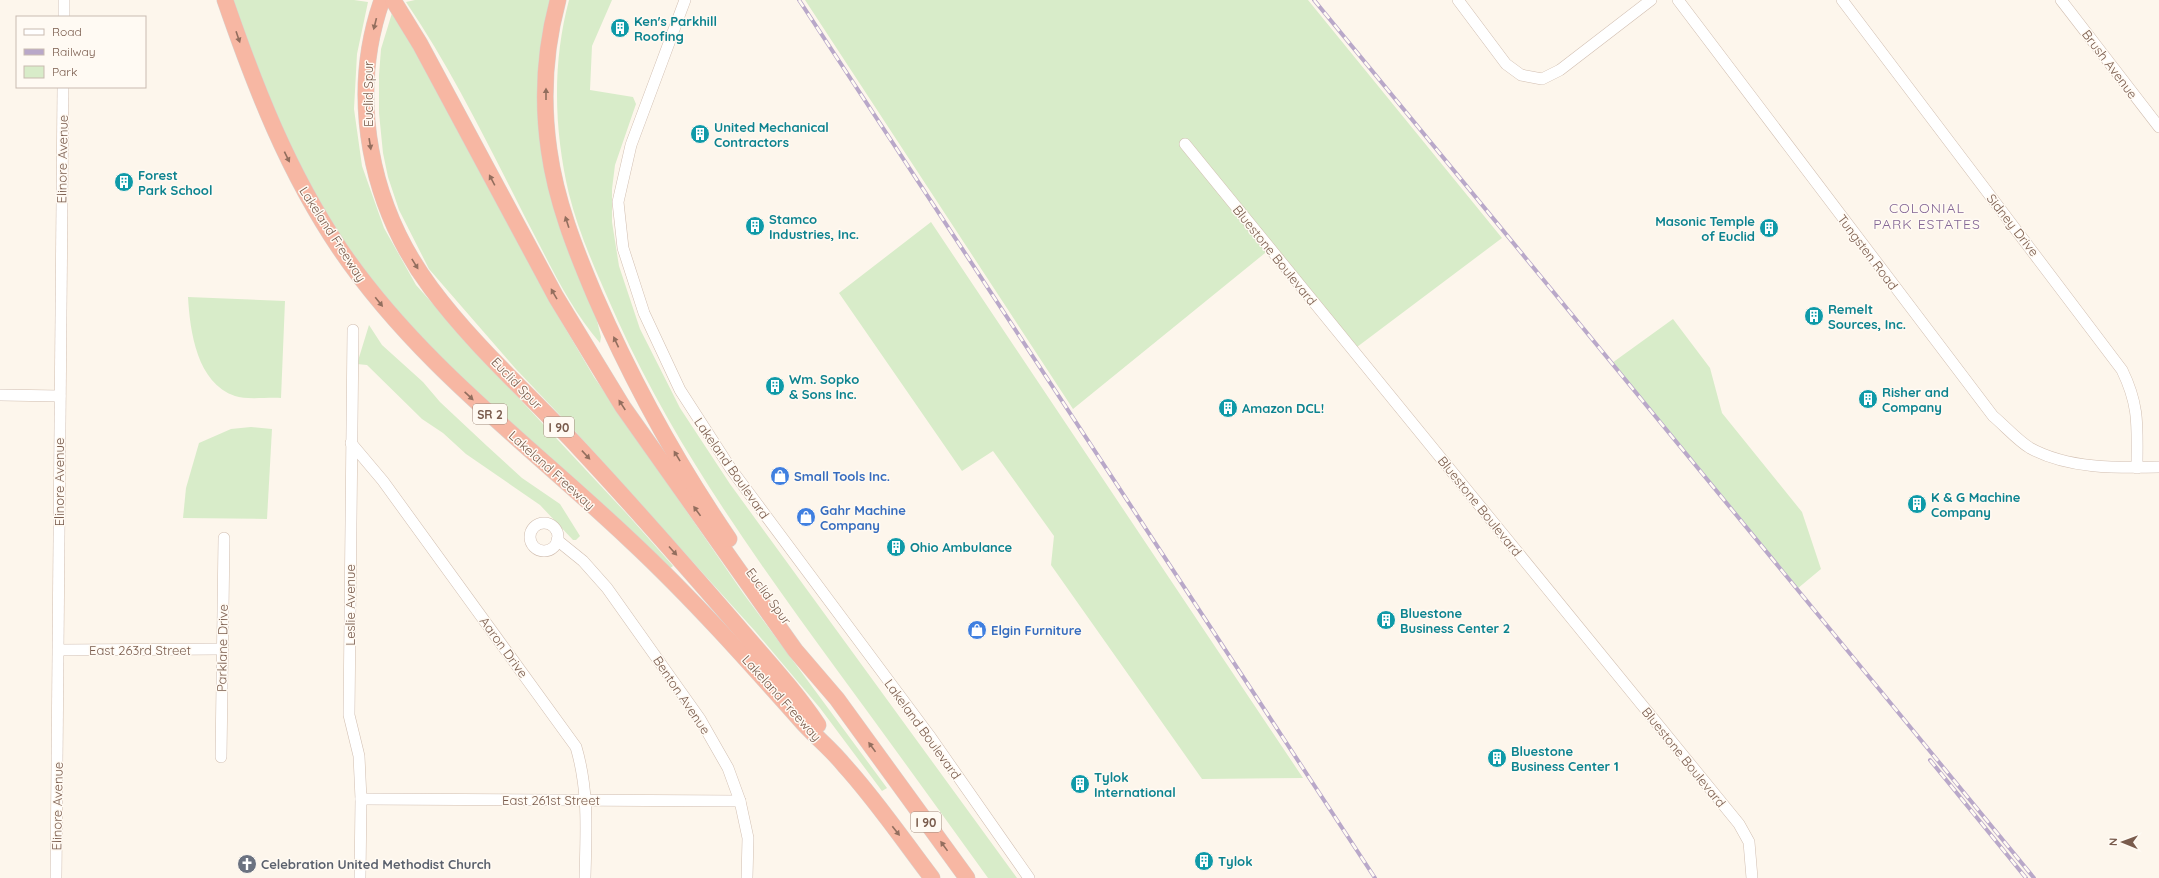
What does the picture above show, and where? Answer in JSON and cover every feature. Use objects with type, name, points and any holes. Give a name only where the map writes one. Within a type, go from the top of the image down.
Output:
[{"type":"highway","name":"Lakeland Freeway","points":[[225,0],[262,101],[291,166],[327,230],[374,295],[404,330],[449,377],[587,500],[675,583],[737,648],[844,765],[932,878]]},
{"type":"highway","name":"Euclid Spur","points":[[382,0],[369,49],[366,101],[369,136],[375,171],[392,222],[419,271],[456,318],[596,466],[710,593],[813,717],[844,765]]},
{"type":"highway","points":[[393,0],[435,72],[546,280],[615,395],[795,650],[837,699]]},
{"type":"highway","name":"Euclid Spur","points":[[558,0],[550,35],[547,67],[548,133],[555,183],[581,261],[621,354],[668,440],[727,536],[803,644],[837,699]]},
{"type":"highway","name":"I 90","points":[[837,699],[966,878]]},
{"type":"street","points":[[64,0],[64,16]]},
{"type":"street","name":"Lakeland Boulevard","points":[[685,0],[631,145],[618,202],[624,248],[644,313],[680,390],[731,469],[929,735],[1029,878]]},
{"type":"street","points":[[1458,0],[1506,64],[1521,75],[1542,79],[1560,70],[1651,0]]},
{"type":"street","name":"Tungsten Road","points":[[1678,0],[1993,416],[2030,448],[2071,463],[2137,468],[2159,467]]},
{"type":"street","name":"Sidney Drive","points":[[1842,0],[2122,370],[2132,391],[2137,412],[2137,468]]},
{"type":"street","name":"Brush Avenue","points":[[2061,0],[2159,127]]},
{"type":"street","name":"Elinore Avenue","points":[[56,878],[63,88]]},
{"type":"street","name":"Bluestone Boulevard","points":[[1184,144],[1739,824],[1749,842],[1752,878]]},
{"type":"street","name":"Leslie Avenue","points":[[353,330],[349,715],[359,756],[361,799],[360,878]]},
{"type":"street","points":[[0,395],[60,396]]},
{"type":"street","name":"Aaron Drive","points":[[351,442],[383,481],[563,727],[576,747],[582,768],[586,800],[585,878]]},
{"type":"street","name":"Parklane Drive","points":[[221,757],[224,538]]},
{"type":"street","name":"Benton Avenue","points":[[557,540],[583,561],[607,588],[700,719],[728,768],[740,801],[748,838],[747,878]]},
{"type":"street","name":"East 263rd Street","points":[[59,650],[222,649]]},
{"type":"street","name":"East 261st Street","points":[[361,799],[740,801]]},
{"type":"green space","points":[[232,0],[354,0],[368,2],[357,54],[354,109],[362,166],[384,228],[416,285],[673,566],[669,569],[457,375],[411,328],[358,264],[326,215],[275,116]]},
{"type":"green space","points":[[415,0],[550,0],[538,80],[601,337],[600,343],[568,298],[469,108],[439,54],[406,2]]},
{"type":"green space","points":[[569,0],[612,0],[592,46],[590,90],[633,97],[636,104],[615,165],[612,189],[612,222],[619,266],[640,329],[680,408],[730,484],[1017,878],[988,878],[747,544],[691,458],[640,368],[597,274],[585,243],[569,194],[564,170],[560,146],[557,97],[560,48]]},
{"type":"green space","points":[[805,0],[1308,0],[1502,238],[1353,350],[1270,249],[1073,409]]},
{"type":"green space","points":[[392,13],[415,48],[554,309],[594,377],[743,593],[887,788],[882,791],[820,708],[755,631],[573,429],[515,368],[429,269],[399,210],[388,177],[383,153],[379,113],[379,75],[381,49]]},
{"type":"green space","points":[[931,222],[1303,778],[1202,779],[1051,565],[1054,536],[993,451],[962,471],[839,293]]},
{"type":"green space","points":[[188,297],[285,301],[281,398],[251,398],[235,396],[222,389],[212,380],[198,355],[191,325]]},
{"type":"green space","points":[[1673,319],[1710,368],[1722,413],[1802,512],[1821,569],[1797,589],[1612,363]]},
{"type":"green space","points":[[369,325],[382,345],[423,382],[440,402],[522,478],[560,504],[580,536],[576,540],[573,540],[540,505],[466,454],[443,433],[422,419],[367,365],[357,364]]},
{"type":"green space","points":[[251,427],[272,429],[267,519],[183,518],[186,488],[199,443],[231,429]]},
{"type":"railway","points":[[799,0],[1375,878]]},
{"type":"railway","points":[[1314,0],[2034,878]]},
{"type":"railway","points":[[1930,760],[2026,878]]},
{"type":"place","name":"Ken's Parkhill Roofing","points":[[620,28]]},
{"type":"place","name":"United Mechanical Contractors","points":[[700,134]]},
{"type":"place","name":"Forest Park School","points":[[124,182]]},
{"type":"place","name":"Stamco Industries, Inc.","points":[[755,226]]},
{"type":"place","name":"Masonic Temple of Euclid","points":[[1769,228]]},
{"type":"place","name":"Remelt Sources, Inc.","points":[[1814,316]]},
{"type":"place","name":"Wm. Sopko & Sons Inc.","points":[[775,386]]},
{"type":"place","name":"Risher and Company","points":[[1868,399]]},
{"type":"place","name":"Amazon DCL!","points":[[1228,408]]},
{"type":"place","name":"Small Tools Inc.","points":[[780,476]]},
{"type":"place","name":"K & G Machine Company","points":[[1917,504]]},
{"type":"place","name":"Gahr Machine Company","points":[[806,517]]},
{"type":"place","name":"Ohio Ambulance","points":[[896,547]]},
{"type":"place","name":"Bluestone Business Center 2","points":[[1386,620]]},
{"type":"place","name":"Elgin Furniture","points":[[977,630]]},
{"type":"place","name":"Bluestone Business Center 1","points":[[1497,758]]},
{"type":"place","name":"Tylok International","points":[[1080,784]]},
{"type":"place","name":"Tylok","points":[[1204,861]]},
{"type":"place","name":"Celebration United Methodist Church","points":[[247,864]]},
{"type":"district","name":"COLONIAL PARK ESTATES","points":[[1927,216]]}]
